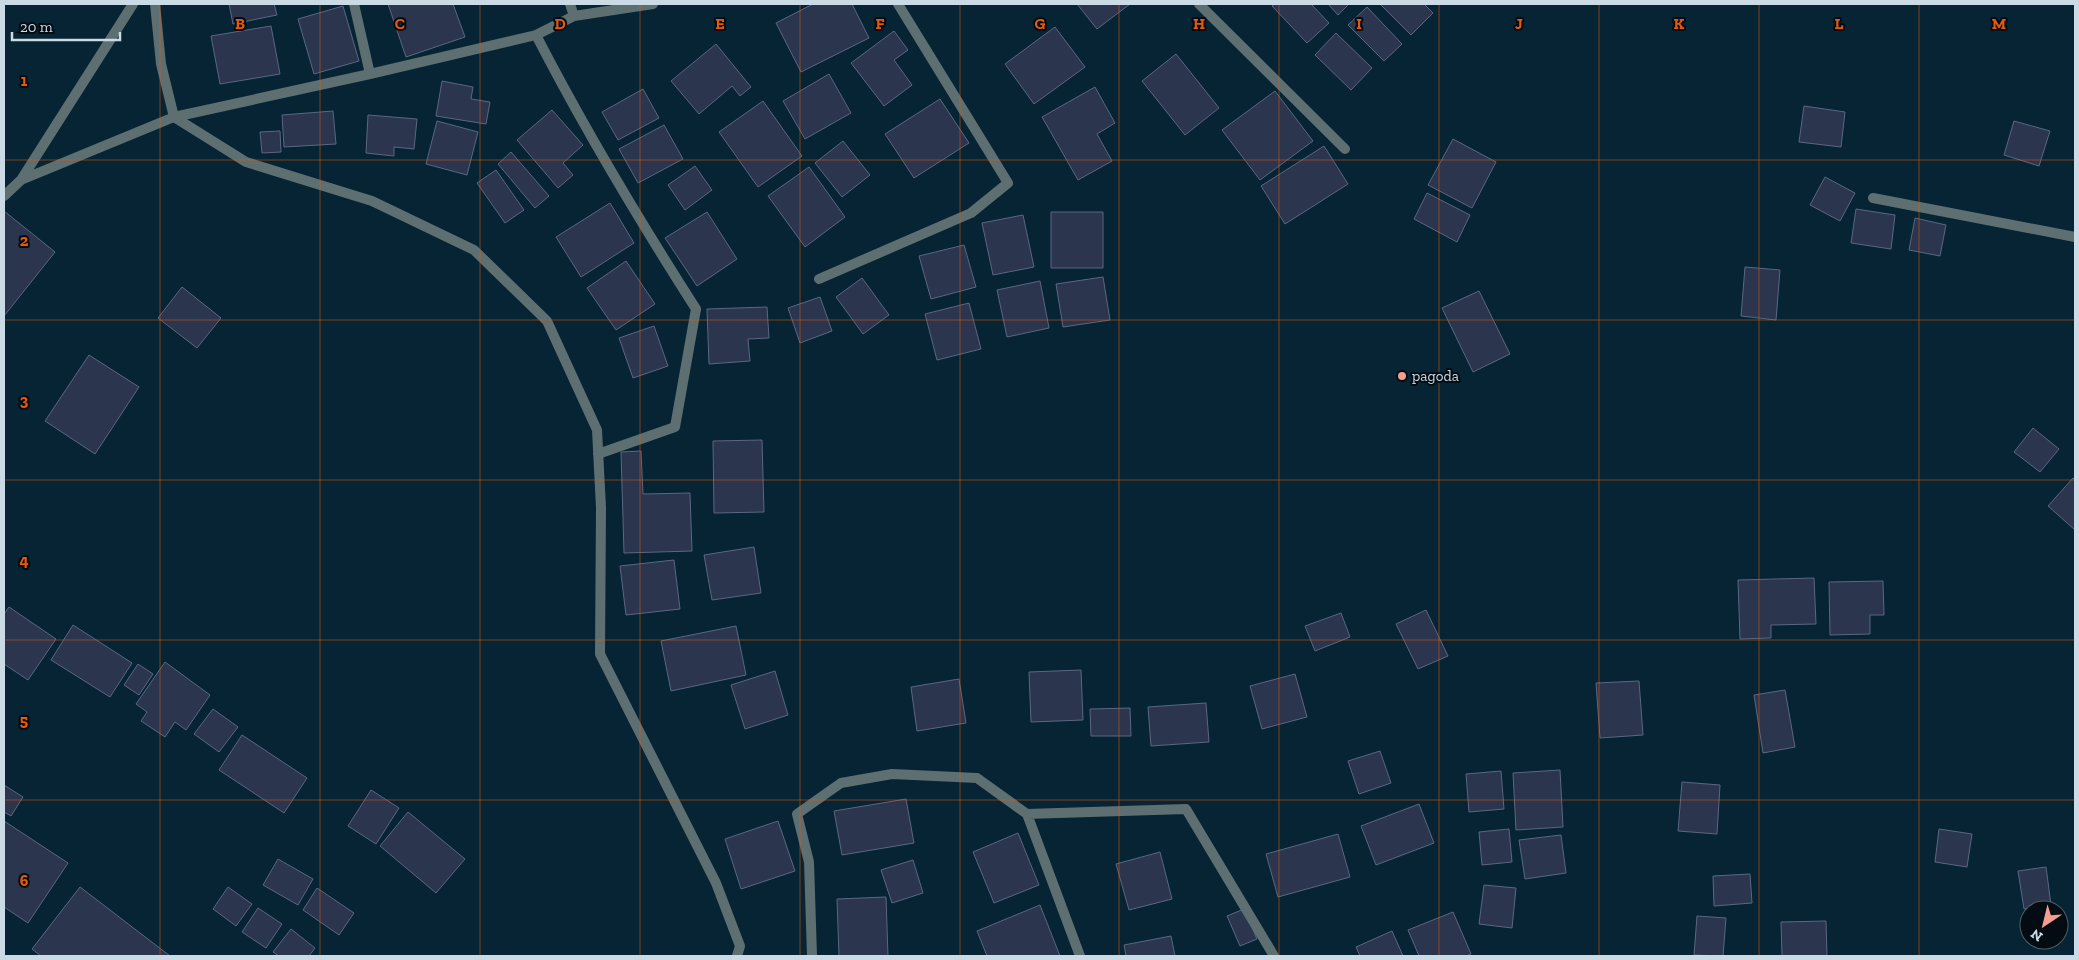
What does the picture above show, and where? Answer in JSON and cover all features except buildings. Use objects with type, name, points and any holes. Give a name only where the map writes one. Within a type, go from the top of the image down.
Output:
[{"type":"street","points":[[4,196],[21,180],[133,4]]},
{"type":"street","points":[[155,4],[161,64],[174,117],[246,162],[372,200],[474,250],[547,321],[597,430],[601,508],[600,654],[716,883],[740,946],[737,956]]},
{"type":"street","points":[[354,4],[370,74]]},
{"type":"street","points":[[570,4],[574,16]]},
{"type":"street","points":[[21,180],[174,117],[536,35],[574,16],[653,4]]},
{"type":"street","points":[[819,279],[971,213],[1008,183],[898,4]]},
{"type":"street","points":[[1199,4],[1345,149]]},
{"type":"street","points":[[536,35],[575,110],[633,211],[696,309],[675,427],[598,454]]},
{"type":"street","points":[[1873,198],[2075,237]]},
{"type":"street","points":[[812,956],[809,862],[797,814],[841,783],[892,774],[977,778],[1028,814],[1080,956]]},
{"type":"street","points":[[1028,814],[1186,809],[1274,956]]},
{"type":"place","name":"pagoda","points":[[1402,376]]}]
